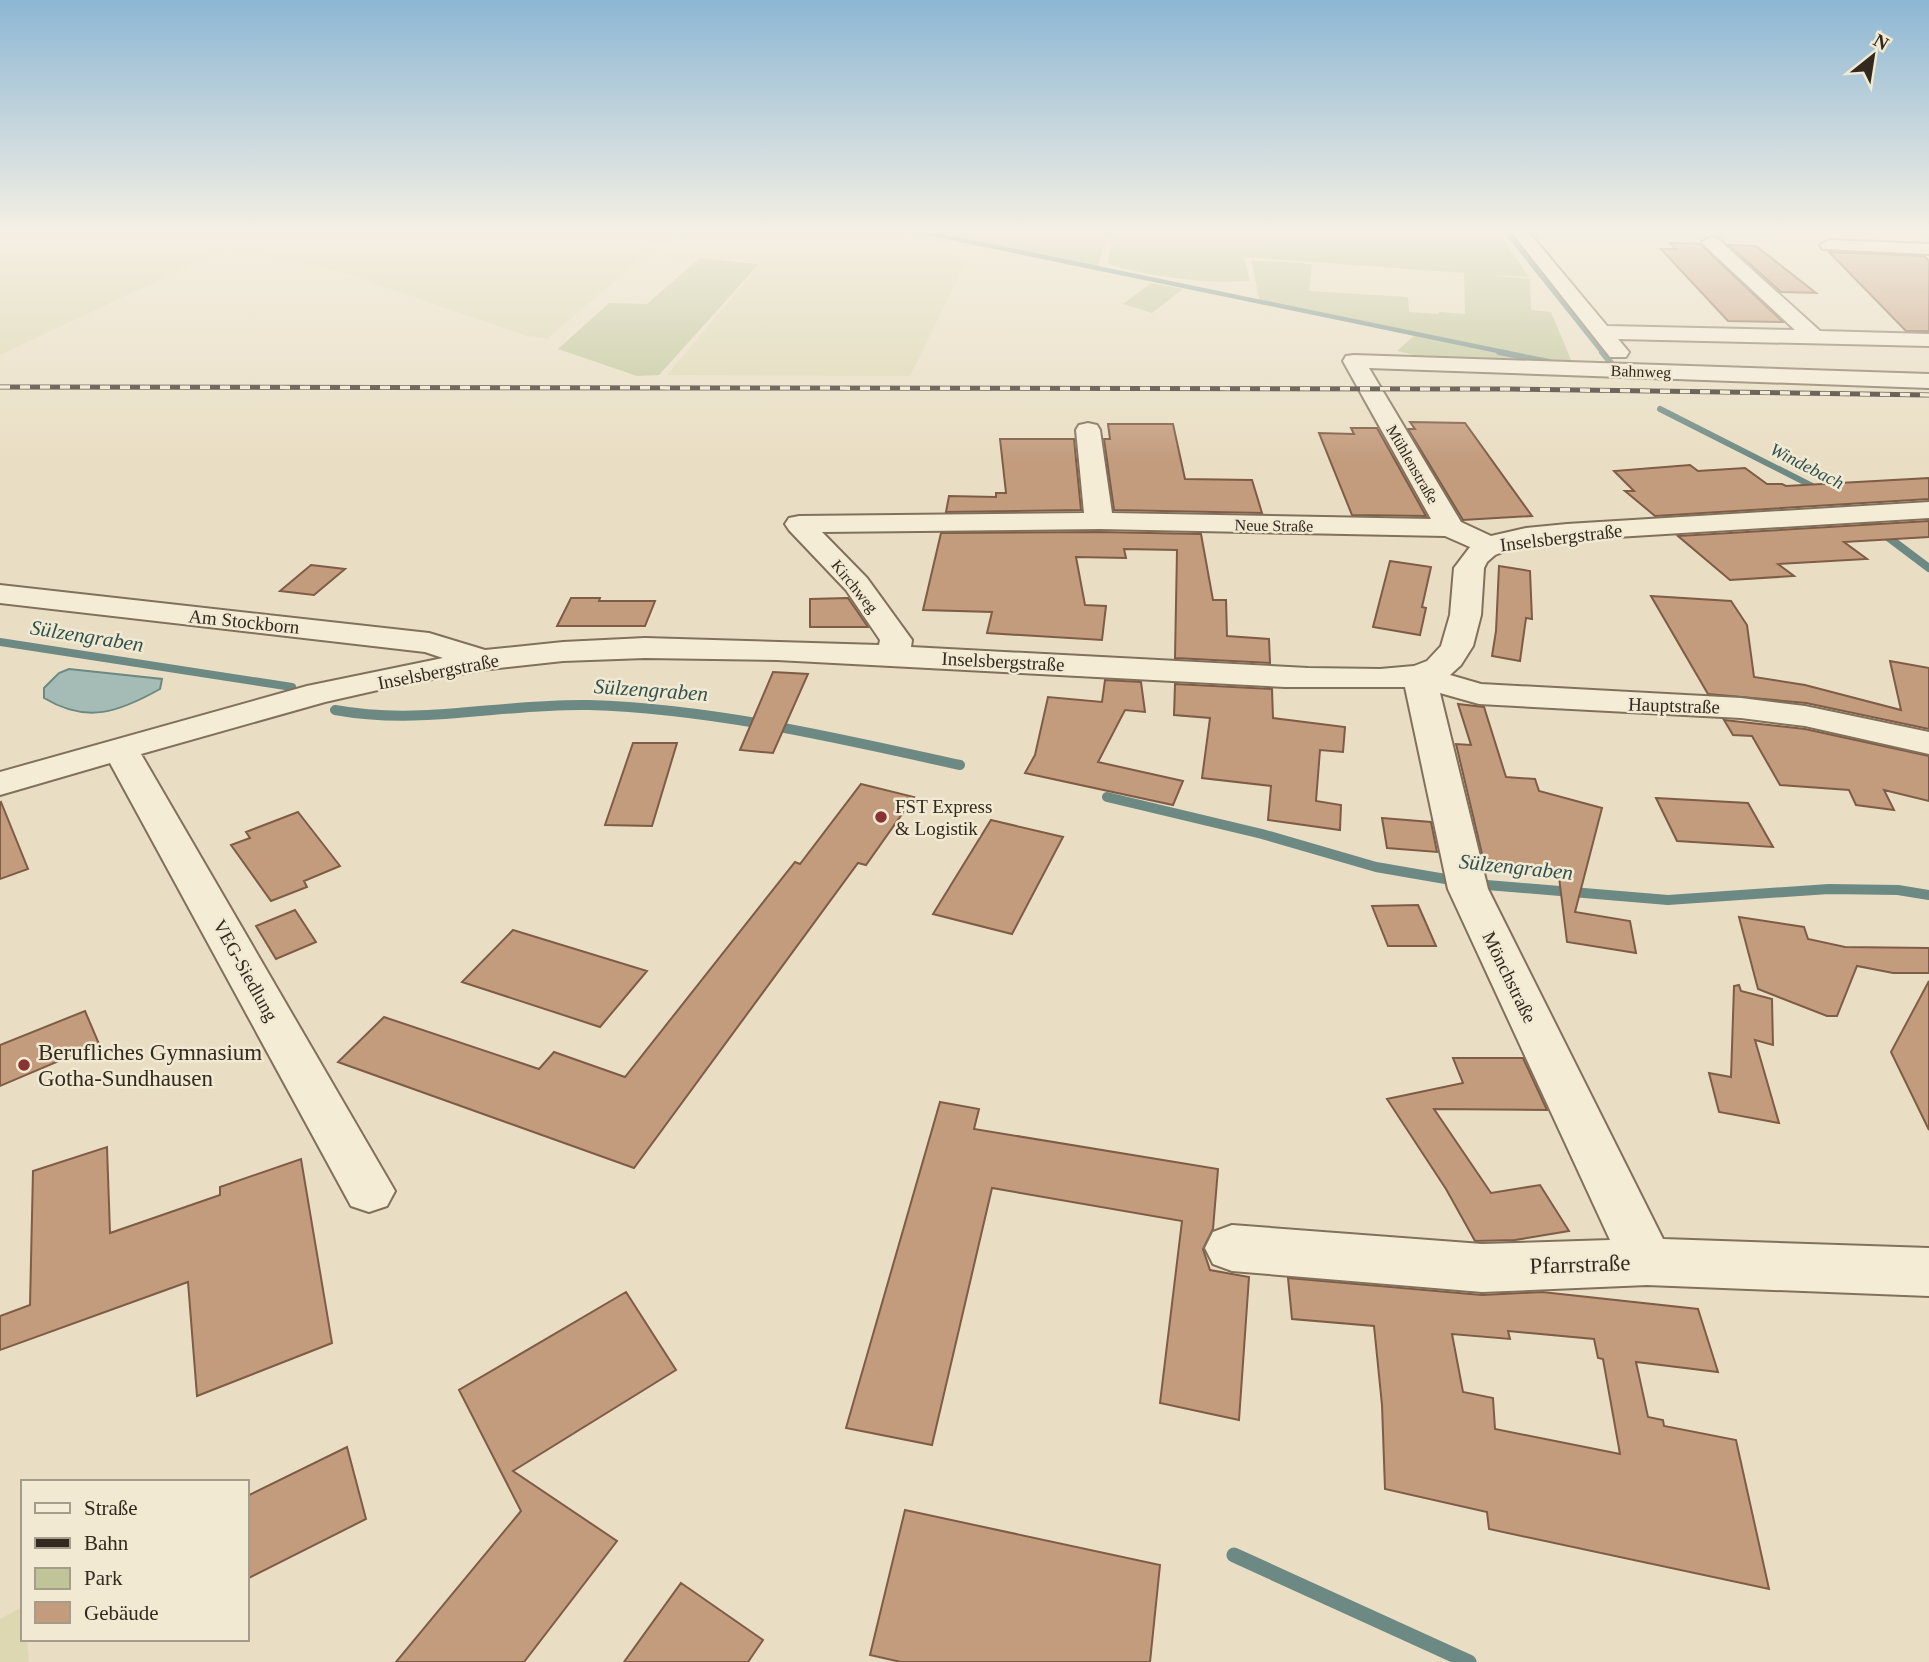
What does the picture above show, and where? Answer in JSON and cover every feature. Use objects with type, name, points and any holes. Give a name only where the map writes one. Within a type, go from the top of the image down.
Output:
[{"type":"street","points":[[1582,307],[1632,370]]},
{"type":"street","points":[[1782,307],[1813,335]]},
{"type":"street","points":[[1603,332],[1813,335],[1929,341]]},
{"type":"street","name":"Bahnweg","points":[[1354,361],[1929,381]]},
{"type":"street","name":"Mühlenstraße","points":[[1354,361],[1450,528]]},
{"type":"street","points":[[1088,430],[1099,521]]},
{"type":"street","name":"Inselsbergstraße","points":[[0,784],[295,701],[486,660],[565,651],[639,648],[893,655],[1323,679],[1419,676],[1435,671],[1453,658],[1462,631],[1469,568],[1472,560],[1490,546],[1522,538],[1567,532],[1929,510]]},
{"type":"street","name":"Neue Straße","points":[[799,524],[1099,521],[1450,528]]},
{"type":"street","name":"Kirchweg","points":[[799,524],[857,584],[896,640],[893,655]]},
{"type":"street","points":[[1450,528],[1490,546]]},
{"type":"street","name":"Am Stockborn","points":[[0,594],[429,643],[486,660]]},
{"type":"street","name":"Hauptstraße","points":[[1419,676],[1479,694],[1741,708],[1792,715],[1929,743]]},
{"type":"street","name":"Mönchstraße","points":[[1419,676],[1467,883],[1647,1262]]},
{"type":"street","name":"VEG-Siedlung","points":[[121,750],[369,1191]]},
{"type":"street","name":"Pfarrstraße","points":[[1232,1248],[1482,1268],[1647,1262],[1929,1272]]},
{"type":"shaded area","points":[[0,307],[103,307],[0,355]]},
{"type":"shaded area","points":[[442,307],[585,307],[547,339],[524,335]]},
{"type":"shaded area","points":[[725,307],[944,307],[910,376],[667,375]]},
{"type":"shaded area","points":[[21,1608],[21,1641],[27,1641],[29,1662],[0,1662],[0,1619]]},
{"type":"green space","points":[[605,307],[721,307],[659,375],[637,376],[558,349]]},
{"type":"green space","points":[[1131,307],[1160,307],[1152,313]]},
{"type":"green space","points":[[1283,307],[1409,307],[1409,312],[1465,314],[1465,307],[1531,307],[1531,310],[1551,312],[1572,362],[1551,364],[1427,358],[1397,351],[1417,333]]},
{"type":"water","points":[[69,669],[162,679],[160,689],[131,704],[89,713],[74,711],[44,698],[44,688],[59,673]]},
{"type":"building","points":[[1715,307],[1767,307],[1783,322],[1728,321]]},
{"type":"building","points":[[1882,307],[1929,307],[1929,331],[1906,331]]},
{"type":"building","points":[[1410,422],[1465,423],[1532,516],[1463,520],[1408,429],[1415,429]]},
{"type":"building","points":[[1108,424],[1173,424],[1185,479],[1252,480],[1262,513],[1114,510],[1104,439],[1110,439]]},
{"type":"building","points":[[1351,428],[1377,428],[1426,516],[1352,515],[1319,433],[1354,434]]},
{"type":"building","points":[[1000,439],[1074,439],[1081,510],[946,512],[949,496],[996,497],[996,493],[1006,493]]},
{"type":"building","points":[[1690,465],[1698,471],[1745,468],[1767,484],[1786,486],[1929,478],[1929,499],[1655,516],[1625,491],[1634,491],[1614,471]]},
{"type":"building","points":[[1929,521],[1929,537],[1844,542],[1867,559],[1778,564],[1794,576],[1730,580],[1678,536]]},
{"type":"building","points":[[941,533],[1201,534],[1213,600],[1226,600],[1227,636],[1269,639],[1270,663],[1175,658],[1177,550],[1124,549],[1126,558],[1076,557],[1085,605],[1106,606],[1102,640],[987,633],[992,612],[923,610]]},
{"type":"building","points":[[1390,561],[1431,567],[1422,607],[1426,608],[1420,635],[1373,627]]},
{"type":"building","points":[[311,565],[345,569],[314,595],[280,591]]},
{"type":"building","points":[[1499,566],[1530,571],[1532,619],[1526,618],[1520,661],[1492,656]]},
{"type":"building","points":[[1651,596],[1731,601],[1747,625],[1754,677],[1805,685],[1901,710],[1890,661],[1929,668],[1929,729],[1806,703],[1708,694]]},
{"type":"building","points":[[571,598],[655,601],[645,626],[557,626]]},
{"type":"building","points":[[848,598],[868,627],[810,627],[810,599]]},
{"type":"building","points":[[773,672],[808,674],[773,753],[740,750]]},
{"type":"building","points":[[1105,680],[1141,682],[1145,712],[1125,710],[1098,762],[1183,781],[1173,805],[1025,773],[1035,755],[1048,697],[1102,702]]},
{"type":"building","points":[[1175,684],[1272,689],[1273,718],[1345,727],[1343,752],[1320,750],[1316,801],[1341,805],[1340,830],[1268,820],[1271,786],[1202,778],[1210,718],[1174,715]]},
{"type":"building","points":[[1458,704],[1484,707],[1506,777],[1535,779],[1539,791],[1602,808],[1575,912],[1630,921],[1636,953],[1567,942],[1559,877],[1483,858],[1456,744],[1471,745]]},
{"type":"building","points":[[1724,720],[1805,729],[1929,756],[1929,801],[1884,790],[1894,810],[1856,805],[1849,790],[1780,785],[1752,736],[1733,735]]},
{"type":"building","points":[[633,743],[677,743],[652,826],[605,825]]},
{"type":"building","points":[[861,784],[914,797],[866,865],[858,863],[634,1168],[338,1062],[384,1017],[539,1069],[554,1052],[625,1077],[795,862],[800,864]]},
{"type":"building","points":[[1656,798],[1748,803],[1773,847],[1677,841]]},
{"type":"building","points":[[0,803],[28,869],[0,879]]},
{"type":"building","points":[[298,812],[340,866],[304,881],[307,887],[271,901],[231,845],[250,838],[246,832]]},
{"type":"building","points":[[1382,818],[1431,822],[1437,852],[1387,848]]},
{"type":"building","points":[[991,820],[1063,837],[1012,934],[933,914]]},
{"type":"building","points":[[1418,905],[1436,946],[1388,946],[1372,906]]},
{"type":"building","points":[[295,910],[316,942],[276,959],[256,926]]},
{"type":"building","points":[[1739,917],[1804,927],[1808,939],[1845,947],[1929,948],[1929,973],[1893,973],[1857,966],[1837,1016],[1827,1016],[1758,989]]},
{"type":"building","points":[[513,930],[647,971],[600,1027],[462,982]]},
{"type":"building","points":[[1929,981],[1929,1130],[1891,1052]]},
{"type":"building","points":[[1739,985],[1741,991],[1772,999],[1773,1045],[1755,1040],[1779,1123],[1719,1112],[1709,1073],[1731,1077],[1734,986]]},
{"type":"building","name":"Berufliches Gymnasium Gotha-Sundhausen","points":[[85,1011],[99,1044],[0,1086],[0,1045]]},
{"type":"building","points":[[1453,1058],[1523,1058],[1547,1110],[1434,1109],[1491,1193],[1540,1185],[1569,1231],[1515,1240],[1475,1241],[1446,1189],[1387,1099],[1463,1083]]},
{"type":"building","points":[[940,1102],[979,1109],[974,1129],[1218,1169],[1213,1229],[1203,1249],[1210,1270],[1249,1277],[1239,1420],[1160,1403],[1182,1221],[992,1188],[932,1445],[846,1428]]},
{"type":"building","points":[[107,1147],[110,1233],[220,1195],[220,1187],[301,1159],[332,1343],[197,1396],[188,1282],[0,1350],[0,1316],[30,1305],[33,1171]]},
{"type":"building","points":[[1288,1278],[1482,1295],[1542,1292],[1698,1309],[1718,1372],[1636,1362],[1648,1417],[1663,1420],[1664,1426],[1736,1440],[1769,1589],[1489,1529],[1487,1512],[1385,1489],[1382,1405],[1374,1326],[1292,1319]],"holes":[[[1508,1331],[1594,1339],[1598,1358],[1603,1359],[1620,1454],[1495,1429],[1493,1398],[1463,1392],[1452,1334],[1510,1339]]]},
{"type":"building","points":[[626,1292],[676,1370],[513,1471],[617,1541],[524,1662],[396,1662],[521,1511],[459,1390]]},
{"type":"building","points":[[347,1447],[366,1519],[248,1578],[248,1496]]},
{"type":"building","points":[[905,1510],[1160,1565],[1150,1662],[901,1662],[870,1655]]},
{"type":"building","points":[[681,1583],[763,1640],[748,1662],[624,1662]]},
{"type":"waterway","name":"Windebach","points":[[1283,307],[1508,353]]},
{"type":"waterway","points":[[1566,307],[1603,353]]},
{"type":"waterway","name":"Windebach","points":[[1499,352],[1549,362]]},
{"type":"waterway","points":[[1602,352],[1611,363]]},
{"type":"waterway","name":"Windebach","points":[[1660,409],[1822,491]]},
{"type":"waterway","name":"Windebach","points":[[1836,498],[1851,509]]},
{"type":"waterway","name":"Windebach","points":[[1848,507],[1929,568]]},
{"type":"waterway","name":"Sülzengraben","points":[[0,642],[292,687]]},
{"type":"waterway","name":"Sülzengraben","points":[[335,710],[400,716],[589,705],[683,712],[776,726],[960,765]]},
{"type":"waterway","name":"Sülzengraben","points":[[568,706],[602,706]]},
{"type":"waterway","name":"Sülzengraben","points":[[1107,797],[1262,834],[1376,867],[1457,881]]},
{"type":"waterway","name":"Sülzengraben","points":[[1475,884],[1668,900],[1829,889],[1898,890],[1929,895]]},
{"type":"waterway","points":[[1234,1555],[1469,1662]]},
{"type":"railway","points":[[0,387],[1509,389],[1929,395]]},
{"type":"place","name":"FST Express & Logistik","points":[[881,817]]},
{"type":"place","name":"Berufliches Gymnasium Gotha-Sundhausen","points":[[24,1065]]}]
